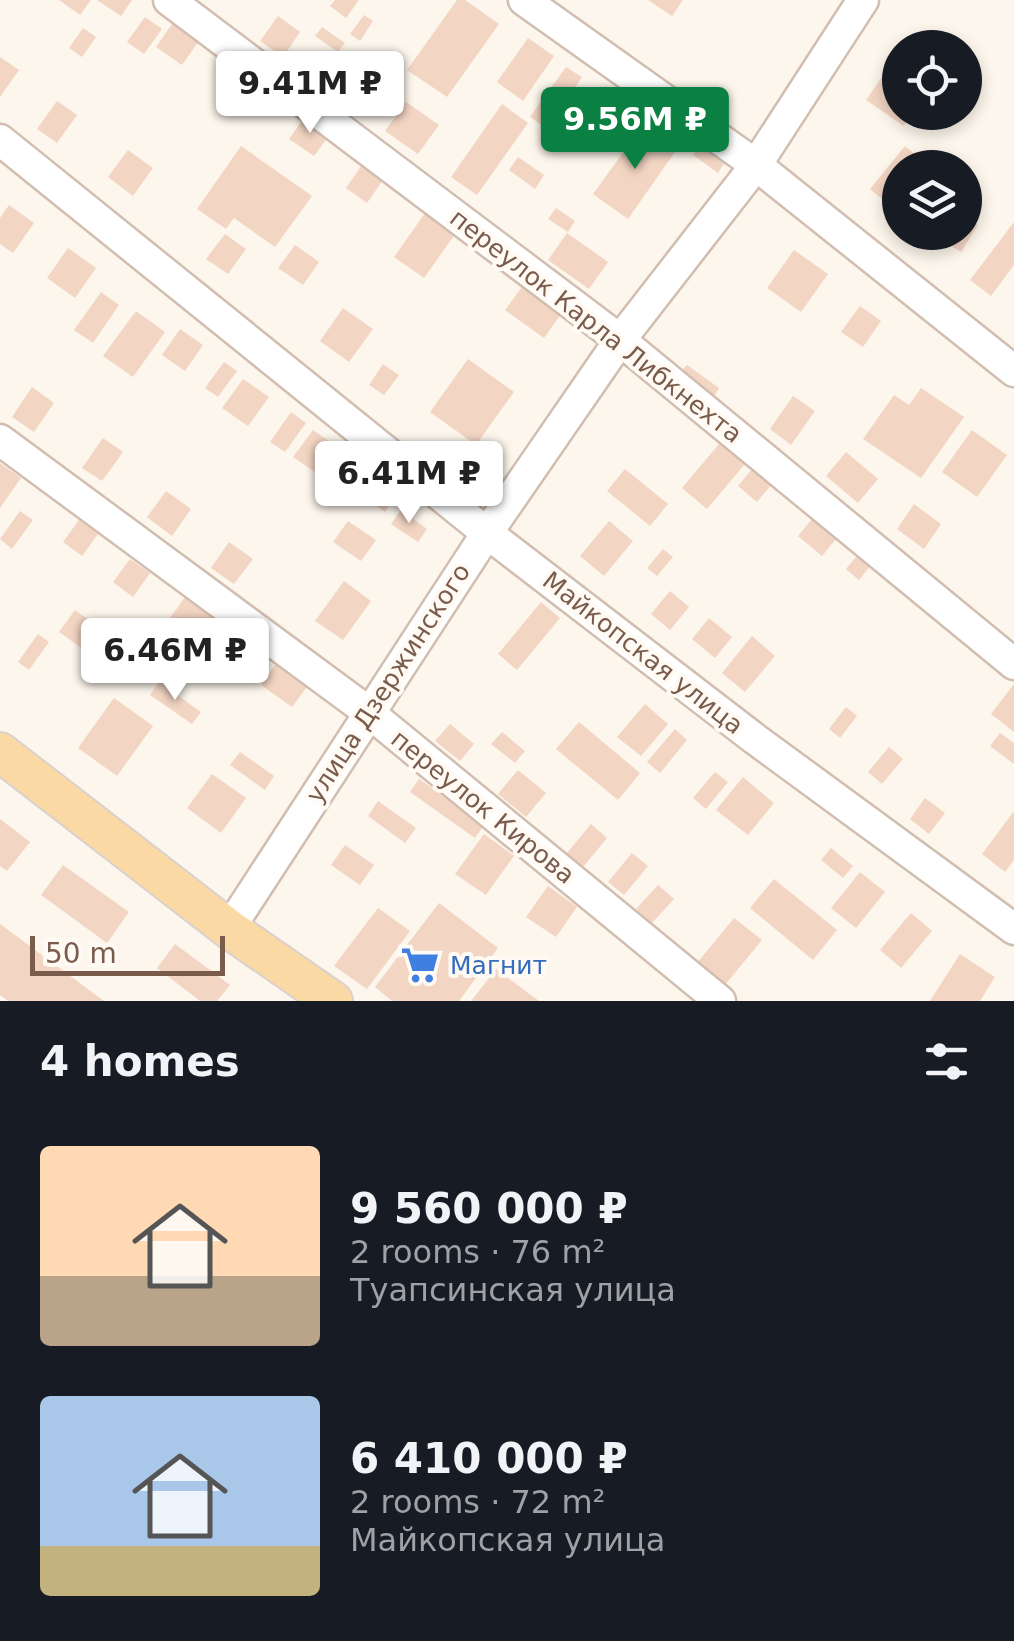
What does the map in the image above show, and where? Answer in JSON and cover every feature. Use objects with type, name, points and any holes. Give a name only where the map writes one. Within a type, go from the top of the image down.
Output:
[{"type":"main road","points":[[0,752],[228,929],[332,1001]]},
{"type":"street","name":"переулок Карла Либкнехта","points":[[169,0],[620,340],[1014,664]]},
{"type":"street","points":[[524,0],[756,165],[1014,370]]},
{"type":"street","name":"улица Дзержинского","points":[[228,929],[366,712],[488,532],[620,340],[756,165],[862,0]]},
{"type":"street","name":"Майкопская улица","points":[[0,140],[488,532],[755,739],[1014,929]]},
{"type":"street","name":"переулок Кирова","points":[[0,440],[366,712],[720,1001]]},
{"type":"building","points":[[59,0],[91,0],[80,15]]},
{"type":"building","points":[[97,0],[132,0],[121,16]]},
{"type":"building","points":[[335,0],[359,0],[346,18],[330,6]]},
{"type":"building","points":[[457,0],[465,0],[499,24],[447,97],[407,70]]},
{"type":"building","points":[[648,0],[683,0],[672,16]]},
{"type":"building","points":[[364,15],[373,21],[360,41],[350,34]]},
{"type":"building","points":[[278,16],[300,32],[283,57],[260,41]]},
{"type":"building","points":[[145,17],[162,29],[144,54],[127,42]]},
{"type":"building","points":[[175,20],[201,38],[182,65],[156,47]]},
{"type":"building","points":[[322,27],[345,43],[338,52],[315,36]]},
{"type":"building","points":[[83,28],[96,37],[82,57],[69,48]]},
{"type":"building","points":[[528,38],[554,56],[523,101],[497,82]]},
{"type":"building","points":[[345,54],[367,69],[345,99],[324,84]]},
{"type":"building","points":[[0,57],[19,70],[0,97]]},
{"type":"building","points":[[377,60],[394,73],[389,80],[371,68]]},
{"type":"building","points":[[566,67],[582,77],[546,128],[530,117]]},
{"type":"building","points":[[239,69],[261,84],[242,110],[220,95]]},
{"type":"building","points":[[882,77],[882,111],[866,100]]},
{"type":"building","points":[[603,92],[630,111],[606,145],[578,125]]},
{"type":"building","points":[[57,101],[77,115],[57,143],[37,129]]},
{"type":"building","points":[[406,102],[439,125],[418,154],[385,131]]},
{"type":"building","points":[[502,104],[528,123],[477,195],[451,177]]},
{"type":"building","points":[[306,115],[331,133],[314,156],[289,139]]},
{"type":"building","points":[[643,125],[677,149],[628,219],[593,194]]},
{"type":"building","points":[[701,144],[725,162],[718,173],[693,155]]},
{"type":"building","points":[[241,146],[312,196],[275,247],[234,218],[226,229],[197,209]]},
{"type":"building","points":[[128,150],[153,168],[133,196],[108,177]]},
{"type":"building","points":[[518,157],[544,175],[535,189],[509,170]]},
{"type":"building","points":[[364,162],[385,177],[367,203],[346,188]]},
{"type":"building","points":[[882,174],[882,199],[870,189]]},
{"type":"building","points":[[9,205],[34,223],[13,253],[0,244],[0,218]]},
{"type":"building","points":[[556,208],[575,221],[568,232],[548,219]]},
{"type":"building","points":[[428,209],[458,230],[424,278],[394,257]]},
{"type":"building","points":[[1014,222],[1014,265],[991,296],[970,280]]},
{"type":"building","points":[[567,233],[608,262],[589,289],[548,260]]},
{"type":"building","points":[[225,234],[246,249],[228,274],[206,259]]},
{"type":"building","points":[[295,245],[319,262],[303,285],[278,268]]},
{"type":"building","points":[[68,248],[96,268],[75,298],[47,278]]},
{"type":"building","points":[[794,250],[828,274],[801,312],[767,288]]},
{"type":"building","points":[[525,283],[564,310],[544,338],[505,310]]},
{"type":"building","points":[[101,292],[119,305],[93,343],[74,330]]},
{"type":"building","points":[[860,306],[881,321],[863,347],[841,332]]},
{"type":"building","points":[[343,308],[373,329],[349,362],[320,341]]},
{"type":"building","points":[[136,311],[165,332],[133,377],[103,356]]},
{"type":"building","points":[[180,329],[203,345],[185,371],[162,355]]},
{"type":"building","points":[[468,359],[514,392],[476,445],[430,412]]},
{"type":"building","points":[[224,362],[237,371],[218,397],[205,388]]},
{"type":"building","points":[[383,364],[399,375],[384,395],[369,385]]},
{"type":"building","points":[[687,365],[719,388],[713,398],[679,374]]},
{"type":"building","points":[[243,379],[269,397],[248,426],[222,408]]},
{"type":"building","points":[[32,387],[54,403],[34,432],[12,417]]},
{"type":"building","points":[[921,388],[964,417],[921,478],[863,439],[894,395],[909,405]]},
{"type":"building","points":[[793,396],[815,411],[791,445],[770,429]]},
{"type":"building","points":[[291,412],[306,423],[285,452],[270,442]]},
{"type":"building","points":[[313,430],[336,446],[316,473],[293,457]]},
{"type":"building","points":[[972,430],[1007,455],[977,497],[942,472]]},
{"type":"building","points":[[725,437],[750,458],[707,509],[682,488]]},
{"type":"building","points":[[103,438],[123,452],[102,481],[82,468]]},
{"type":"building","points":[[846,452],[878,479],[858,503],[826,476]]},
{"type":"building","points":[[0,463],[21,478],[0,508]]},
{"type":"building","points":[[364,464],[378,474],[355,507],[340,497]]},
{"type":"building","points":[[756,464],[775,480],[757,502],[738,486]]},
{"type":"building","points":[[625,469],[668,504],[650,526],[607,491]]},
{"type":"building","points":[[166,491],[191,509],[172,536],[147,517]]},
{"type":"building","points":[[384,491],[394,498],[385,512],[374,504]]},
{"type":"building","points":[[914,504],[941,524],[924,549],[897,529]]},
{"type":"building","points":[[401,510],[427,529],[418,542],[391,524]]},
{"type":"building","points":[[20,511],[33,520],[12,549],[0,539]]},
{"type":"building","points":[[817,513],[841,533],[822,556],[798,536]]},
{"type":"building","points":[[79,520],[98,534],[82,556],[63,542]]},
{"type":"building","points":[[348,521],[376,540],[361,561],[333,542]]},
{"type":"building","points":[[609,521],[633,541],[604,576],[580,556]]},
{"type":"building","points":[[229,542],[253,559],[234,584],[211,568]]},
{"type":"building","points":[[865,546],[878,556],[859,580],[846,569]]},
{"type":"building","points":[[663,549],[673,557],[657,576],[647,568]]},
{"type":"building","points":[[130,559],[150,573],[133,597],[113,582]]},
{"type":"building","points":[[344,581],[371,601],[343,640],[315,621]]},
{"type":"building","points":[[670,591],[689,607],[670,630],[651,614]]},
{"type":"building","points":[[188,593],[220,615],[197,648],[165,625]]},
{"type":"building","points":[[541,602],[560,618],[517,670],[498,654]]},
{"type":"building","points":[[75,610],[130,649],[114,671],[59,632]]},
{"type":"building","points":[[709,618],[732,637],[715,658],[692,639]]},
{"type":"building","points":[[233,624],[254,639],[231,670],[210,656]]},
{"type":"building","points":[[38,634],[49,642],[29,670],[18,662]]},
{"type":"building","points":[[752,636],[775,656],[745,692],[722,673]]},
{"type":"building","points":[[277,662],[309,684],[292,707],[261,685]]},
{"type":"building","points":[[159,682],[201,712],[192,724],[150,695]]},
{"type":"building","points":[[1014,684],[1014,732],[991,714]]},
{"type":"building","points":[[114,698],[153,726],[117,776],[78,748]]},
{"type":"building","points":[[645,704],[668,724],[641,756],[617,737]]},
{"type":"building","points":[[846,707],[857,716],[840,738],[829,729]]},
{"type":"building","points":[[579,722],[640,773],[618,800],[556,749]]},
{"type":"building","points":[[450,724],[474,744],[460,761],[435,741]]},
{"type":"building","points":[[675,729],[687,740],[660,773],[647,762]]},
{"type":"building","points":[[502,732],[525,751],[515,763],[491,744]]},
{"type":"building","points":[[1000,733],[1014,743],[1014,764],[990,746]]},
{"type":"building","points":[[889,747],[903,759],[882,784],[868,772]]},
{"type":"building","points":[[240,752],[274,776],[265,790],[230,765]]},
{"type":"building","points":[[518,770],[546,793],[526,817],[498,794]]},
{"type":"building","points":[[715,772],[728,782],[706,809],[693,798]]},
{"type":"building","points":[[212,774],[246,798],[221,833],[187,808]]},
{"type":"building","points":[[743,777],[774,803],[748,835],[716,810]]},
{"type":"building","points":[[419,779],[484,825],[475,838],[410,792]]},
{"type":"building","points":[[925,798],[945,813],[929,834],[910,819]]},
{"type":"building","points":[[378,801],[416,828],[405,843],[368,816]]},
{"type":"building","points":[[1014,811],[1014,860],[1005,872],[982,854]]},
{"type":"building","points":[[0,819],[30,842],[7,871],[0,866]]},
{"type":"building","points":[[591,824],[607,838],[583,867],[567,853]]},
{"type":"building","points":[[484,834],[514,856],[486,895],[455,874]]},
{"type":"building","points":[[345,845],[374,865],[360,885],[331,865]]},
{"type":"building","points":[[831,848],[853,866],[843,878],[821,860]]},
{"type":"building","points":[[632,853],[648,866],[624,895],[608,882]]},
{"type":"building","points":[[63,865],[129,912],[107,943],[41,895]]},
{"type":"building","points":[[860,872],[885,892],[856,928],[831,908]]},
{"type":"building","points":[[774,879],[837,930],[813,960],[750,908]]},
{"type":"building","points":[[658,885],[674,899],[652,923],[636,909]]},
{"type":"building","points":[[548,886],[577,907],[556,937],[526,917]]},
{"type":"building","points":[[439,903],[498,948],[459,1001],[392,1001],[375,987]]},
{"type":"building","points":[[378,908],[410,931],[367,989],[334,966]]},
{"type":"building","points":[[911,913],[932,931],[901,968],[880,950]]},
{"type":"building","points":[[734,918],[762,940],[724,986],[697,963]]},
{"type":"building","points":[[0,924],[104,1001],[8,1001],[0,995]]},
{"type":"building","points":[[175,944],[230,985],[217,1001],[200,1001],[157,968]]},
{"type":"building","points":[[960,954],[995,977],[980,1001],[930,1001]]},
{"type":"building","points":[[496,969],[539,1001],[471,1001]]},
{"type":"place","name":"Магнит","points":[[420,965]]}]
